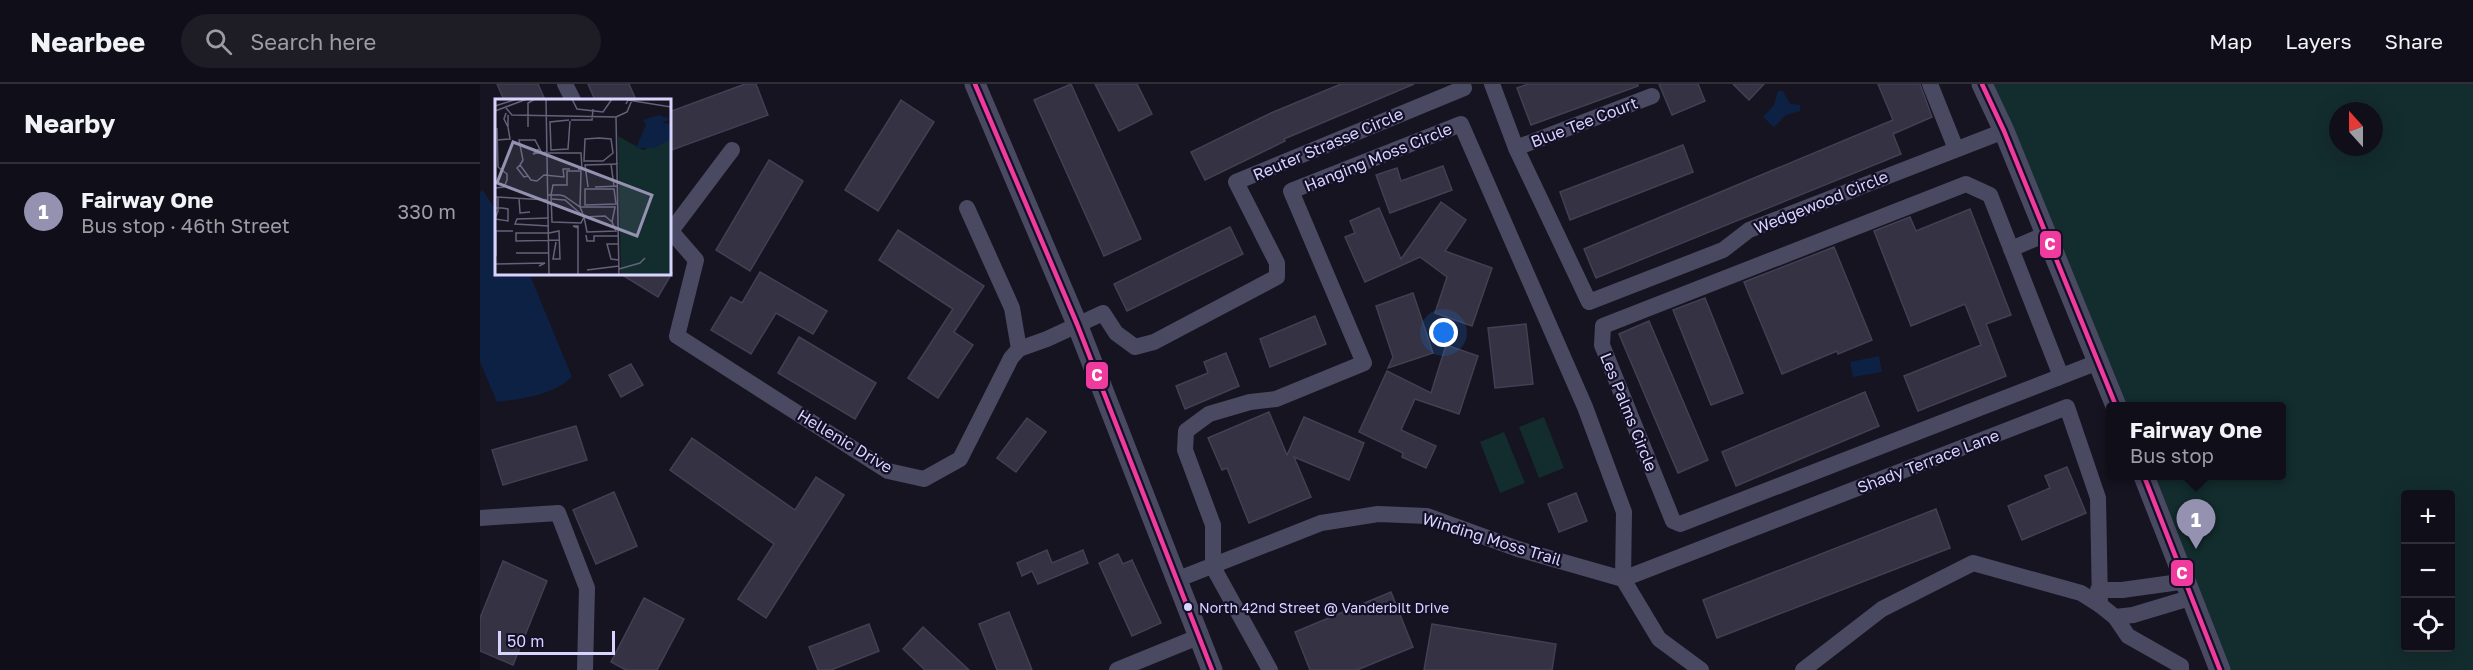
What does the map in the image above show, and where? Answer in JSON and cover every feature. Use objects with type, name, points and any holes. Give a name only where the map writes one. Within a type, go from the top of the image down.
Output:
[{"type":"street","points":[[565,84],[572,99]]},
{"type":"street","points":[[975,84],[1077,324],[1212,670]]},
{"type":"street","name":"Reuter Strasse Circle","points":[[1077,324],[1103,313],[1116,333],[1135,347],[1154,342],[1277,277],[1277,263],[1236,182],[1464,88],[1462,84]]},
{"type":"street","points":[[1492,84],[1516,148],[1589,302],[1603,326],[1966,184],[1990,195],[2059,371],[2057,378]]},
{"type":"street","points":[[1930,84],[1956,149]]},
{"type":"street","points":[[1982,84],[2004,131],[2114,402]]},
{"type":"street","name":"Blue Tee Court","points":[[1516,148],[1652,96]]},
{"type":"street","name":"Hanging Moss Circle","points":[[1213,567],[1213,525],[1185,450],[1186,431],[1209,414],[1250,402],[1276,399],[1364,363],[1291,191],[1461,124],[1585,407],[1624,512],[1623,579]]},
{"type":"street","name":"Wedgewood Circle","points":[[1589,302],[1723,250],[1749,230],[2004,131]]},
{"type":"street","points":[[670,230],[732,150]]},
{"type":"street","points":[[967,208],[1012,308],[1019,349],[1047,339],[1077,324]]},
{"type":"street","name":"Hellenic Drive","points":[[670,230],[696,260],[677,336],[888,471],[924,479],[960,459],[1011,358],[1019,349]]},
{"type":"street","points":[[2011,249],[2046,234]]},
{"type":"street","name":"Les Palms Circle","points":[[1603,326],[1602,345],[1673,521],[1680,524],[2098,362]]},
{"type":"street","name":"Shady Terrace Lane","points":[[1623,579],[2067,407],[2098,498],[2099,592]]},
{"type":"street","points":[[2146,480],[2220,670]]},
{"type":"street","points":[[480,518],[558,513],[587,588],[585,670]]},
{"type":"street","name":"Winding Moss Trail","points":[[1176,580],[1321,523],[1377,514],[1427,516],[1518,549],[1623,579]]},
{"type":"street","points":[[1803,670],[1882,609],[1973,563],[2081,593],[2190,589]]},
{"type":"street","points":[[1213,567],[1270,670]]},
{"type":"street","points":[[1623,579],[1659,639],[1701,670]]},
{"type":"street","points":[[2115,617],[2133,615],[2190,589]]},
{"type":"street","points":[[2099,592],[2128,636],[2181,666],[2181,670]]},
{"type":"street","points":[[1117,670],[1198,637]]},
{"type":"green space","points":[[1991,84],[2473,84],[2473,670],[2230,670],[2152,480],[2286,480],[2286,402],[2120,402]]},
{"type":"green space","points":[[1544,417],[1564,468],[1539,478],[1519,427]]},
{"type":"green space","points":[[1504,432],[1525,483],[1500,493],[1480,442]]},
{"type":"water","points":[[1778,91],[1783,91],[1790,104],[1800,105],[1800,111],[1786,115],[1774,127],[1763,117],[1774,105]]},
{"type":"water","points":[[483,190],[495,209],[495,274],[529,274],[572,377],[556,388],[527,398],[497,402],[480,362],[480,192]]},
{"type":"water","points":[[1879,356],[1882,372],[1853,377],[1850,362]]},
{"type":"building","points":[[497,84],[538,84],[545,99],[504,99]]},
{"type":"building","points":[[588,84],[629,84],[636,99],[595,99]]},
{"type":"building","points":[[745,84],[756,84],[768,115],[670,151],[670,112]]},
{"type":"building","points":[[1071,84],[1141,239],[1104,256],[1034,100]]},
{"type":"building","points":[[1095,84],[1137,84],[1152,114],[1119,131]]},
{"type":"building","points":[[1341,84],[1414,84],[1284,139],[1285,141],[1205,180],[1191,152],[1271,113]]},
{"type":"building","points":[[1528,84],[1638,84],[1638,86],[1531,125],[1517,88]]},
{"type":"building","points":[[1659,84],[1698,84],[1705,101],[1672,115]]},
{"type":"building","points":[[1733,84],[1764,84],[1749,100]]},
{"type":"building","points":[[1878,84],[1920,84],[1932,117],[1893,134],[1901,154],[1596,278],[1584,249],[1893,120]]},
{"type":"building","points":[[901,100],[934,122],[878,211],[845,190]]},
{"type":"building","points":[[1683,145],[1693,172],[1570,220],[1560,192]]},
{"type":"building","points":[[769,160],[803,181],[750,271],[716,250]]},
{"type":"building","points":[[1443,166],[1452,190],[1390,213],[1376,175],[1397,168],[1401,181]]},
{"type":"building","points":[[1441,202],[1466,220],[1445,251],[1492,268],[1472,326],[1435,313],[1447,277],[1420,257],[1365,282],[1345,237],[1355,233],[1350,221],[1379,208],[1401,259]]},
{"type":"building","points":[[1970,209],[2011,315],[1986,324],[2006,376],[1918,411],[1904,376],[1981,345],[1965,304],[1911,326],[1874,231],[1910,217],[1916,231]]},
{"type":"building","points":[[1230,227],[1243,254],[1127,311],[1114,284]]},
{"type":"building","points":[[898,230],[984,286],[954,332],[973,345],[938,398],[908,378],[953,309],[879,260]]},
{"type":"building","points":[[1834,247],[1872,340],[1838,354],[1837,351],[1782,374],[1744,282]]},
{"type":"building","points":[[760,272],[827,311],[813,334],[776,313],[751,354],[711,330],[731,297],[742,303]]},
{"type":"building","points":[[672,273],[658,297],[621,274]]},
{"type":"building","points":[[1413,293],[1433,353],[1388,368],[1393,357],[1376,306]]},
{"type":"building","points":[[1705,298],[1743,393],[1711,405],[1673,310]]},
{"type":"building","points":[[1315,316],[1326,344],[1270,367],[1260,339]]},
{"type":"building","points":[[1649,321],[1708,460],[1678,473],[1619,334]]},
{"type":"building","points":[[1526,324],[1533,384],[1495,388],[1488,328]]},
{"type":"building","points":[[799,337],[876,383],[855,419],[778,373]]},
{"type":"building","points":[[1446,345],[1478,356],[1459,414],[1415,399],[1401,430],[1436,446],[1426,468],[1402,457],[1403,453],[1359,432],[1387,371],[1431,393]]},
{"type":"building","points":[[1226,353],[1239,386],[1185,409],[1176,386],[1208,373],[1204,362]]},
{"type":"building","points":[[631,364],[643,385],[621,397],[609,375]]},
{"type":"building","points":[[1865,392],[1879,426],[1736,486],[1722,452]]},
{"type":"building","points":[[1269,412],[1287,455],[1304,417],[1364,443],[1349,480],[1294,457],[1311,497],[1249,523],[1227,468],[1222,470],[1208,438]]},
{"type":"building","points":[[1027,418],[1046,432],[1016,472],[997,458]]},
{"type":"building","points":[[576,426],[587,460],[503,485],[492,450]]},
{"type":"building","points":[[692,438],[795,510],[816,477],[844,495],[766,618],[738,599],[774,544],[670,470]]},
{"type":"building","points":[[2067,467],[2086,513],[2022,540],[2008,506],[2050,488],[2045,476]]},
{"type":"building","points":[[614,492],[637,546],[596,564],[573,510]]},
{"type":"building","points":[[1576,493],[1587,521],[1559,532],[1548,504]]},
{"type":"building","points":[[1936,509],[1950,548],[1717,638],[1703,600]]},
{"type":"building","points":[[1047,550],[1052,563],[1083,550],[1088,563],[1038,584],[1032,571],[1022,576],[1017,563]]},
{"type":"building","points":[[1118,554],[1123,564],[1132,560],[1161,623],[1132,636],[1099,563]]},
{"type":"building","points":[[503,561],[547,581],[513,665],[480,651],[480,618]]},
{"type":"building","points":[[1391,592],[1413,647],[1357,670],[1310,670],[1295,632]]},
{"type":"building","points":[[644,598],[684,619],[657,670],[626,670],[611,662]]},
{"type":"building","points":[[1009,612],[1032,670],[997,670],[979,624]]},
{"type":"building","points":[[869,624],[879,651],[831,670],[818,670],[809,647]]},
{"type":"building","points":[[1432,624],[1556,644],[1552,670],[1424,670]]},
{"type":"building","points":[[923,627],[969,670],[925,670],[903,649]]},
{"type":"transit line","name":"C","points":[[975,84],[1077,324],[1212,670]]},
{"type":"transit line","name":"C","points":[[1982,84],[2004,131],[2114,402]]},
{"type":"transit line","name":"C","points":[[2146,480],[2220,670]]},
{"type":"place","name":"Fairway One","points":[[2196,549]]},
{"type":"place","name":"North 42nd Street @ Vanderbilt Drive","points":[[1188,607]]}]
